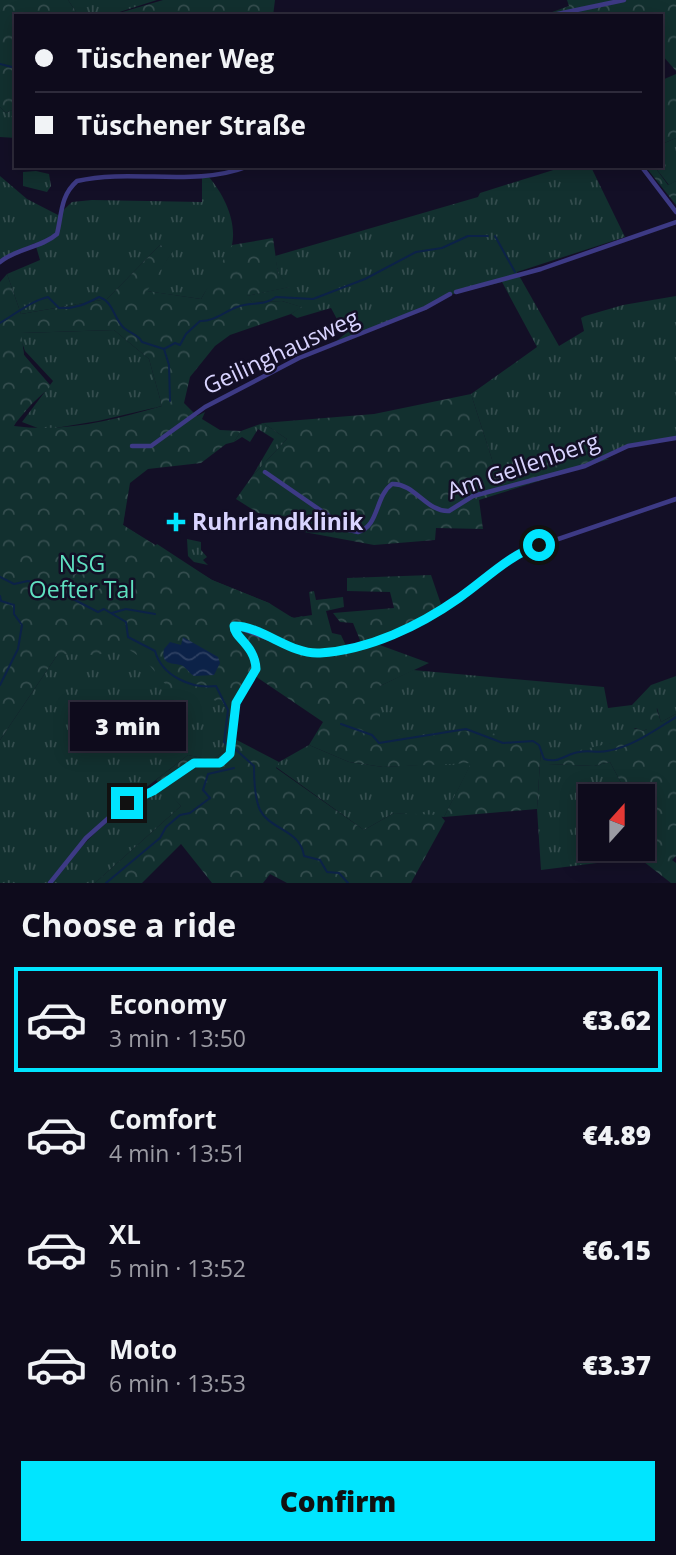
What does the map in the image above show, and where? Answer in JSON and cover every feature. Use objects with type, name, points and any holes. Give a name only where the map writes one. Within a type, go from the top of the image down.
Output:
[{"type":"street","points":[[558,14],[624,0]]},
{"type":"street","points":[[0,262],[17,251],[57,234],[60,211],[66,194],[76,181],[107,176],[211,177],[242,168]]},
{"type":"street","points":[[643,168],[676,212]]},
{"type":"street","points":[[456,292],[541,269],[676,222]]},
{"type":"street","name":"Geilinghausweg","points":[[132,446],[151,446],[205,407],[299,358],[425,308],[450,294]]},
{"type":"street","name":"Am Gellenberg","points":[[265,472],[349,530],[358,532],[371,523],[384,491],[392,484],[408,488],[436,509],[449,511],[473,496],[604,460],[628,446],[676,438]]},
{"type":"street","points":[[50,883],[86,838],[121,807],[153,791],[183,768],[194,763],[220,763],[230,754],[236,703],[256,669],[253,651],[235,632],[234,626],[308,653],[326,653],[364,644],[414,626],[526,550],[676,499]]},
{"type":"green space","points":[[0,0],[68,0],[78,14],[14,14],[14,109],[6,113],[0,107]]},
{"type":"green space","points":[[68,0],[157,0],[113,14],[78,14]]},
{"type":"green space","points":[[163,0],[275,0],[273,14],[116,14]]},
{"type":"green space","points":[[567,0],[676,0],[676,71],[663,56],[663,14],[547,14],[569,6]]},
{"type":"green space","points":[[676,74],[676,138],[663,144],[663,80]]},
{"type":"green space","points":[[0,107],[6,113],[14,109],[14,138],[0,137]]},
{"type":"green space","points":[[676,138],[676,181],[669,185],[656,168],[663,168],[663,144]]},
{"type":"green space","points":[[560,168],[594,168],[592,169],[625,237],[517,272],[559,346],[584,331],[581,318],[585,316],[623,305],[676,296],[676,437],[636,443],[607,458],[594,460],[574,453],[541,459],[497,475],[471,394],[537,347],[502,282],[445,296],[419,311],[329,347],[345,334],[331,308],[297,318],[291,314],[301,307],[282,301],[252,302],[246,296],[289,287],[278,273],[275,256],[478,197],[480,193]]},
{"type":"green space","points":[[647,168],[655,168],[668,185],[676,181],[676,205]]},
{"type":"green space","points":[[23,172],[49,174],[51,186],[47,192],[23,186]]},
{"type":"green space","points":[[0,176],[27,199],[58,215],[72,202],[92,200],[202,202],[202,178],[209,177],[220,192],[231,218],[233,236],[230,252],[201,299],[146,291],[172,252],[160,245],[107,299],[21,314],[7,274],[40,260],[35,243],[0,260]]},
{"type":"green space","name":"NSG Oefter Tal","points":[[273,238],[278,273],[290,287],[247,296],[252,302],[282,301],[302,307],[291,314],[230,335],[215,346],[190,377],[184,403],[197,416],[205,412],[202,419],[220,430],[241,431],[234,442],[226,444],[201,463],[148,469],[130,483],[123,525],[212,580],[269,603],[293,618],[312,615],[309,592],[314,591],[316,600],[343,597],[344,607],[326,611],[332,633],[341,635],[348,650],[362,645],[353,623],[340,622],[333,613],[394,608],[390,592],[347,591],[347,578],[431,575],[443,610],[377,644],[429,663],[380,686],[380,737],[481,730],[541,747],[537,809],[444,817],[471,763],[383,767],[349,762],[309,745],[323,722],[255,676],[242,691],[235,711],[199,696],[176,697],[146,661],[122,645],[98,655],[58,654],[0,740],[0,282],[7,274],[21,314],[107,299],[160,245],[173,251],[147,291],[201,299],[232,245]],"holes":[[[114,330],[149,359],[162,406],[70,426],[14,426],[20,415],[51,386],[24,355],[21,333]]]},
{"type":"green space","points":[[0,329],[21,333],[114,330],[149,359],[162,406],[43,430],[22,422],[53,381],[25,351],[22,342],[24,355],[38,374],[40,394],[13,426]]},
{"type":"green space","points":[[471,394],[497,475],[563,454],[609,459],[479,500],[483,529],[436,528],[435,540],[374,545],[304,532],[296,518],[258,513],[236,499],[253,475],[287,439],[263,423],[374,414]]},
{"type":"green space","points":[[263,423],[287,439],[253,475],[274,439],[258,429],[250,442],[242,437],[234,442],[241,431]]},
{"type":"green space","points":[[125,509],[123,525],[155,546],[157,544],[212,580],[269,603],[284,615],[295,618],[302,616],[312,628],[235,624],[239,696],[230,747],[212,760],[188,755],[104,820],[49,883],[0,883],[0,740],[58,654],[68,653]]},
{"type":"green space","points":[[187,539],[201,542],[201,550],[207,557],[203,560],[208,565],[194,562],[188,556]]},
{"type":"green space","points":[[413,670],[604,687],[608,708],[632,705],[651,685],[676,676],[676,714],[661,722],[657,708],[647,729],[643,731],[635,728],[612,743],[548,764],[594,766],[610,762],[622,784],[578,784],[578,861],[613,861],[541,870],[537,809],[541,747],[380,738],[380,686]]},
{"type":"green space","points":[[656,707],[661,722],[676,714],[676,856],[672,860],[676,863],[676,883],[671,883],[643,861],[655,861],[655,784],[622,784],[610,762],[594,766],[547,764],[554,756],[611,743],[609,740],[625,729],[643,731],[647,729],[645,721]]},
{"type":"green space","points":[[233,738],[279,762],[276,768],[364,830],[394,813],[440,815],[445,821],[411,883],[287,883],[270,874],[263,883],[212,883],[181,844],[142,883],[95,883],[181,806],[156,780],[188,755],[212,760],[230,747]]},
{"type":"green space","points":[[309,745],[349,762],[383,767],[472,762],[444,817],[394,813],[364,830],[276,767],[279,762]]},
{"type":"green space","points":[[165,788],[181,806],[95,883],[51,883],[101,827],[130,806]]},
{"type":"water","points":[[183,637],[218,657],[220,663],[214,675],[194,676],[183,666],[165,660],[164,649],[170,642],[181,645]]},
{"type":"waterway","points":[[0,64],[14,68]]},
{"type":"waterway","points":[[0,323],[48,297],[59,308],[80,306],[99,297],[111,306],[124,328],[142,342],[164,349],[175,343],[180,345],[186,334],[200,321],[214,318],[237,307],[266,302],[276,297],[313,299],[365,279],[416,252],[442,248],[468,236],[488,236]]},
{"type":"waterway","points":[[495,236],[515,272]]},
{"type":"waterway","points":[[164,349],[169,365],[170,401]]},
{"type":"waterway","points":[[0,577],[14,584],[28,581],[44,584],[98,612],[104,609],[126,622],[128,637],[155,651],[171,674],[188,683],[216,686],[228,710],[224,742],[229,747]]},
{"type":"waterway","points":[[0,596],[1,601],[14,605],[14,614],[22,625],[18,649],[0,685]]},
{"type":"waterway","points":[[112,613],[126,609],[155,614]]},
{"type":"waterway","points":[[341,724],[372,735],[379,743],[466,729],[503,743],[533,741],[539,745],[544,759],[558,760],[574,753],[604,752],[625,746],[676,717]]},
{"type":"waterway","points":[[234,748],[254,766],[257,800],[265,817],[291,835],[302,847],[304,856],[320,860],[327,872],[339,873],[348,883]]},
{"type":"waterway","points":[[106,883],[160,838],[166,827],[180,815],[190,813],[210,798],[203,790],[208,774],[234,768]]},
{"type":"place","name":"Ruhrlandklinik","points":[[176,522]]},
{"type":"route","points":[[127,803],[153,791],[183,768],[194,763],[215,765],[230,754],[236,703],[242,689],[255,675],[256,669],[253,651],[235,632],[234,626],[308,653],[317,654],[364,644],[414,626],[526,550],[539,545]]}]
